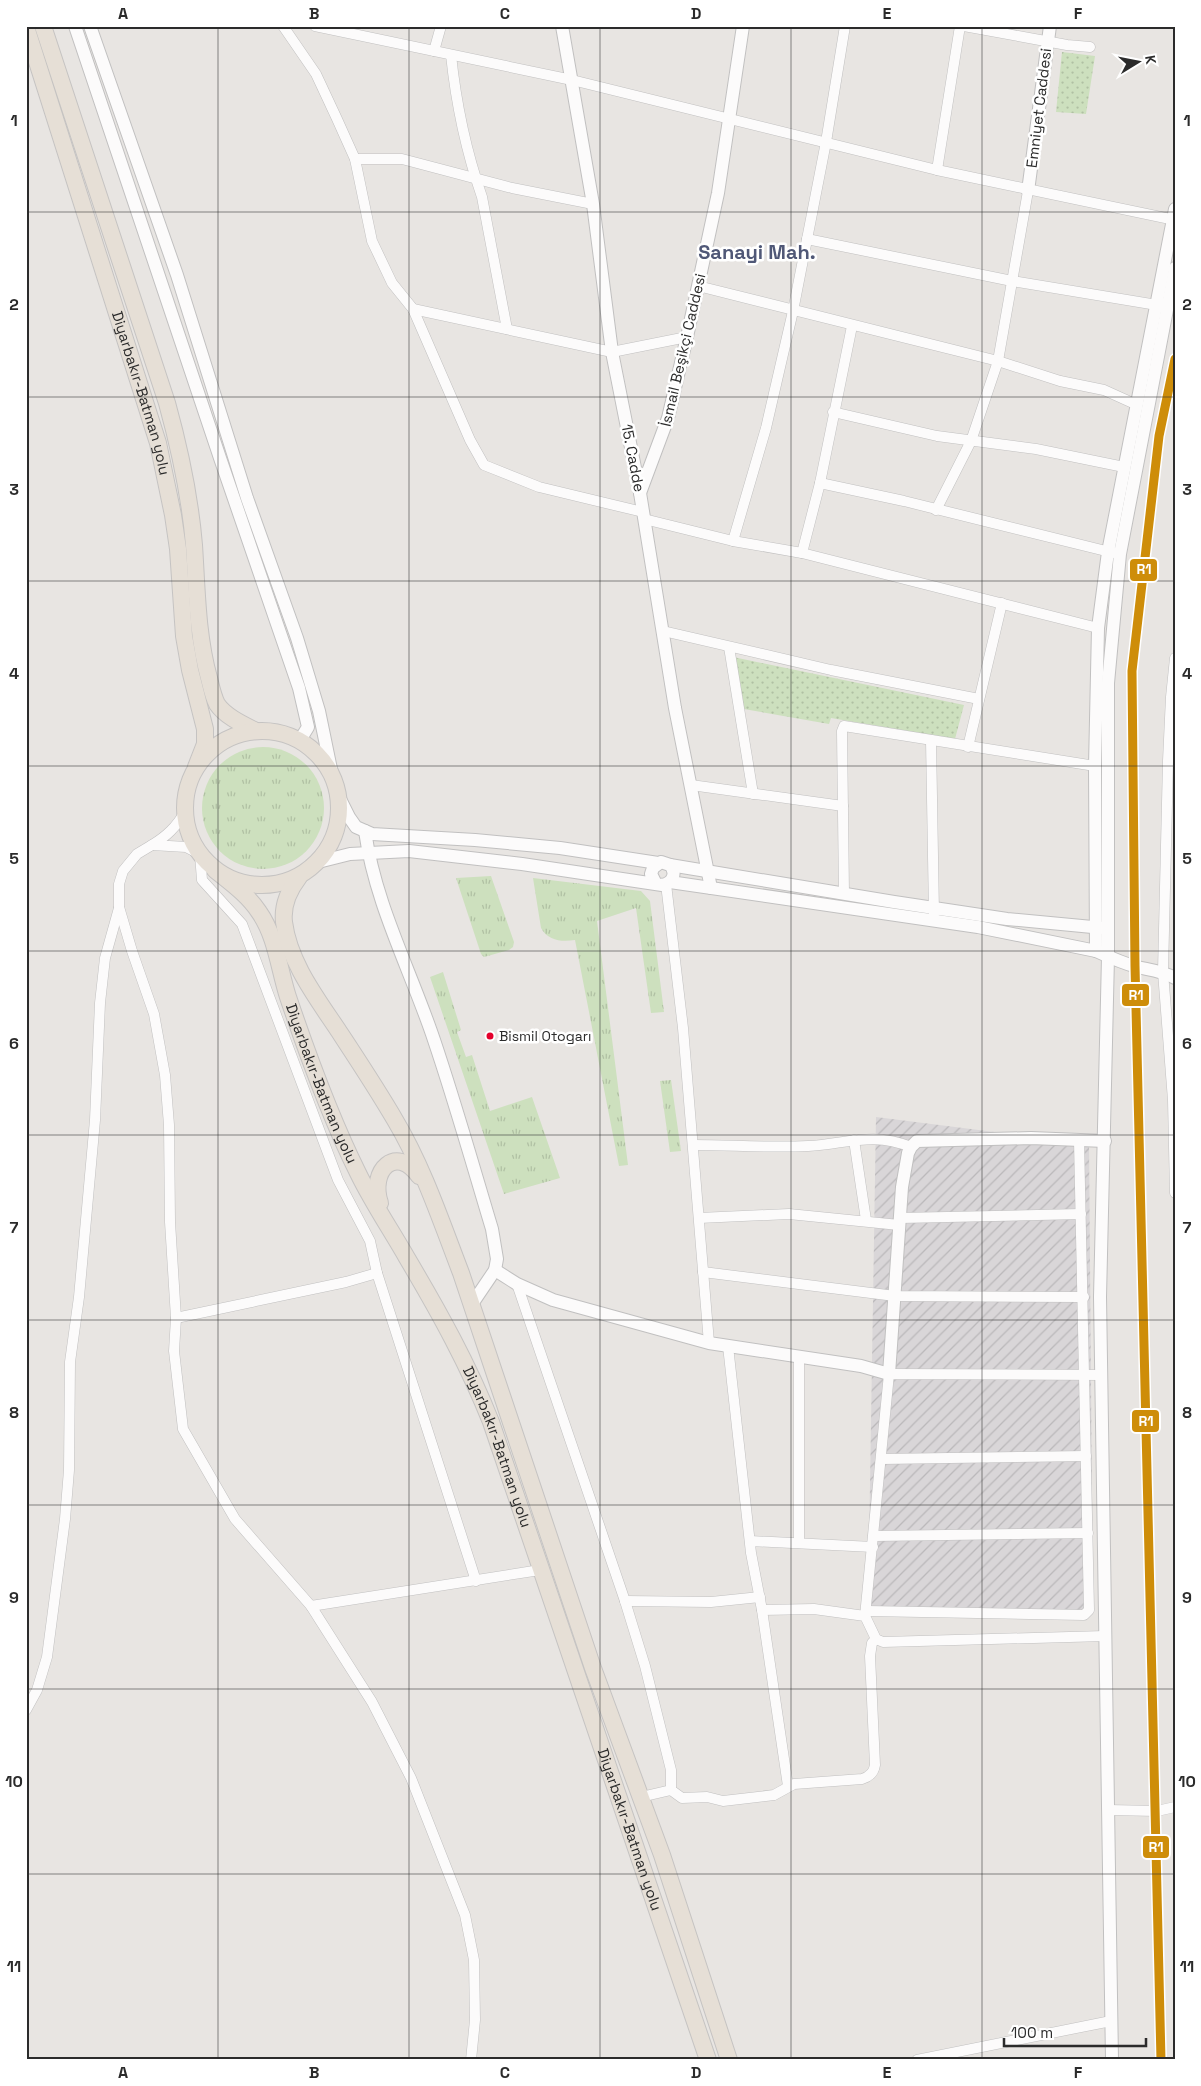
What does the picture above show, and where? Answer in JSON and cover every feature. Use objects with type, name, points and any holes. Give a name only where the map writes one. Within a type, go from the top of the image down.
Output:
[{"type":"highway","name":"Diyarbakır-Batman yolu","points":[[43,26],[167,403],[179,446],[194,544],[198,620],[205,665],[211,687],[217,704],[225,712],[254,730]]},
{"type":"highway","name":"Diyarbakır-Batman yolu","points":[[26,27],[160,451],[178,549],[184,636],[190,670],[205,729],[205,744],[196,767]]},
{"type":"highway","points":[[254,730],[278,732],[300,740],[319,755],[332,774],[339,797],[339,821],[331,844],[318,862],[299,877],[280,884],[257,886],[235,881],[216,870],[200,854],[189,834],[185,812],[187,789],[196,767],[211,749],[231,736],[254,730]]},
{"type":"highway","name":"Diyarbakır-Batman yolu","points":[[216,870],[246,896],[260,912],[272,942],[288,997],[328,1106],[358,1174],[463,1357],[480,1394],[708,2060]]},
{"type":"highway","name":"Diyarbakır-Batman yolu","points":[[299,877],[290,889],[284,904],[284,922],[296,964],[396,1122],[412,1152],[461,1273],[593,1668],[662,1855],[729,2060]]},
{"type":"highway","points":[[388,1225],[377,1193],[376,1187],[379,1172],[387,1165],[396,1162],[405,1163],[412,1167],[427,1188]]},
{"type":"street","points":[[76,26],[299,688],[308,727],[300,740]]},
{"type":"street","points":[[90,26],[178,275],[248,498],[297,638],[319,711],[332,774]]},
{"type":"street","points":[[283,26],[316,74],[355,159],[372,241],[392,283],[413,309],[470,440],[484,466],[539,487],[733,541],[802,554],[1098,628]]},
{"type":"street","points":[[315,26],[572,80],[729,120],[1028,191],[1174,216],[1161,306],[1098,628],[1095,766],[1102,928],[1108,957],[1100,1297],[1112,2060]]},
{"type":"street","points":[[434,51],[441,26]]},
{"type":"street","name":"15. Cadde","points":[[562,26],[593,204],[612,352],[640,493],[675,708],[711,888]]},
{"type":"street","name":"İsmail Beşikçi Caddesi","points":[[640,493],[668,418],[687,337],[718,193],[743,26]]},
{"type":"street","points":[[733,541],[766,428],[793,311],[826,142],[845,26]]},
{"type":"street","points":[[937,170],[960,26]]},
{"type":"street","points":[[964,26],[1048,42],[1090,47]]},
{"type":"street","name":"Emniyet Caddesi","points":[[1028,191],[1050,26]]},
{"type":"street","points":[[451,55],[455,94],[475,178],[482,197],[507,329]]},
{"type":"street","points":[[355,159],[402,159],[521,190],[593,204]]},
{"type":"street","points":[[936,510],[971,441],[998,361],[1028,191]]},
{"type":"street","points":[[807,239],[1012,280],[1161,306]]},
{"type":"street","points":[[1096,950],[1102,928],[1108,682],[1114,553],[1124,467],[1136,404],[1161,306],[1175,268]]},
{"type":"street","points":[[698,286],[998,361],[1060,381],[1104,390],[1136,404]]},
{"type":"street","points":[[413,309],[612,352],[687,337]]},
{"type":"street","points":[[802,554],[820,483],[852,326]]},
{"type":"street","points":[[834,412],[928,434],[1036,449],[1124,467]]},
{"type":"street","points":[[820,483],[904,501],[1114,553]]},
{"type":"street","points":[[968,747],[1002,603]]},
{"type":"street","points":[[663,631],[831,670],[979,699]]},
{"type":"street","points":[[729,646],[753,794]]},
{"type":"street","points":[[1174,664],[1170,869],[1163,972],[1174,1100],[1175,1193]]},
{"type":"street","points":[[844,894],[842,731],[844,726],[1095,766]]},
{"type":"street","points":[[931,740],[934,914]]},
{"type":"street","points":[[691,785],[843,806]]},
{"type":"street","points":[[339,797],[356,827],[372,834],[475,840],[560,848],[844,894],[1096,950],[1108,957],[1135,966],[1163,972],[1175,978]]},
{"type":"street","points":[[185,812],[168,836],[137,854],[123,871],[119,884],[120,907],[132,951],[154,1014],[165,1075],[169,1125],[170,1222],[176,1318],[174,1351],[182,1429],[234,1519],[311,1606],[372,1702],[410,1778],[465,1915],[474,1960],[476,2020],[471,2060]]},
{"type":"street","points":[[365,831],[368,852],[382,903],[434,1039],[492,1229],[497,1259],[495,1270],[472,1304]]},
{"type":"street","points":[[152,846],[186,847],[200,854],[202,880],[242,924],[338,1180],[370,1241],[377,1272],[476,1581]]},
{"type":"street","points":[[318,862],[350,854],[409,851],[934,914],[1007,918],[1102,928]]},
{"type":"street","points":[[664,864],[674,872],[664,883],[683,1028],[709,1343]]},
{"type":"street","points":[[664,864],[652,870],[652,877],[664,883]]},
{"type":"street","points":[[26,1710],[37,1690],[47,1658],[65,1520],[69,1470],[70,1362],[95,1120],[100,1003],[105,958],[120,907]]},
{"type":"street","points":[[693,1145],[792,1147],[882,1138],[910,1147]]},
{"type":"street","points":[[1105,1140],[1031,1138],[917,1141],[910,1147],[902,1187],[889,1374],[866,1614],[876,1639],[883,1642],[1105,1636]]},
{"type":"street","points":[[854,1140],[866,1220]]},
{"type":"street","points":[[762,1610],[814,1609],[866,1614],[1084,1615],[1089,1608],[1080,1140]]},
{"type":"street","points":[[699,1218],[790,1214],[899,1222],[1081,1214]]},
{"type":"street","points":[[495,1270],[517,1284],[553,1300],[709,1343],[862,1366],[889,1374],[1101,1375]]},
{"type":"street","points":[[176,1318],[346,1282],[377,1272]]},
{"type":"street","points":[[703,1272],[895,1296],[1084,1297]]},
{"type":"street","points":[[517,1284],[625,1601],[656,1705],[671,1770],[671,1790]]},
{"type":"street","points":[[728,1346],[750,1541],[788,1786]]},
{"type":"street","points":[[799,1544],[800,1356]]},
{"type":"street","points":[[881,1459],[1086,1456]]},
{"type":"street","points":[[874,1536],[1088,1533]]},
{"type":"street","points":[[750,1541],[873,1547]]},
{"type":"street","points":[[311,1606],[540,1570]]},
{"type":"street","points":[[625,1601],[711,1602],[760,1597]]},
{"type":"street","points":[[640,1797],[671,1790],[682,1798],[707,1797],[723,1801],[774,1795],[788,1786],[868,1777],[875,1765],[870,1656],[872,1643],[876,1639]]},
{"type":"street","points":[[1108,1810],[1157,1811],[1175,1807]]},
{"type":"street","points":[[917,2060],[1112,2021]]},
{"type":"shaded area","points":[[876,1117],[1089,1144],[1093,1611],[868,1608]]},
{"type":"green space","points":[[1062,52],[1095,56],[1086,114],[1056,112]]},
{"type":"green space","points":[[733,657],[964,705],[955,739],[831,718],[829,724],[738,708]]},
{"type":"green space","points":[[263,747],[287,751],[306,765],[320,784],[324,808],[320,832],[306,851],[287,865],[263,869],[239,865],[220,851],[206,832],[202,808],[206,784],[220,765],[239,751]]},
{"type":"green space","points":[[491,876],[514,942],[513,947],[509,950],[484,957],[481,954],[456,878]]},
{"type":"green space","points":[[533,878],[641,891],[650,901],[664,1012],[651,1013],[636,908],[597,921],[628,1165],[619,1166],[575,940],[556,940],[547,936],[541,928]]},
{"type":"green space","points":[[443,972],[461,1030],[457,1032],[466,1057],[472,1055],[490,1111],[532,1097],[560,1178],[504,1194],[430,977]]},
{"type":"green space","points":[[671,1080],[681,1151],[670,1152],[660,1081]]},
{"type":"transit line","name":"R1","points":[[1161,2060],[1135,966],[1132,671],[1159,436],[1175,359]]},
{"type":"place","name":"Bismil Otogarı","points":[[490,1036]]},
{"type":"district","name":"Sanayi Mah.","points":[[757,252]]}]
